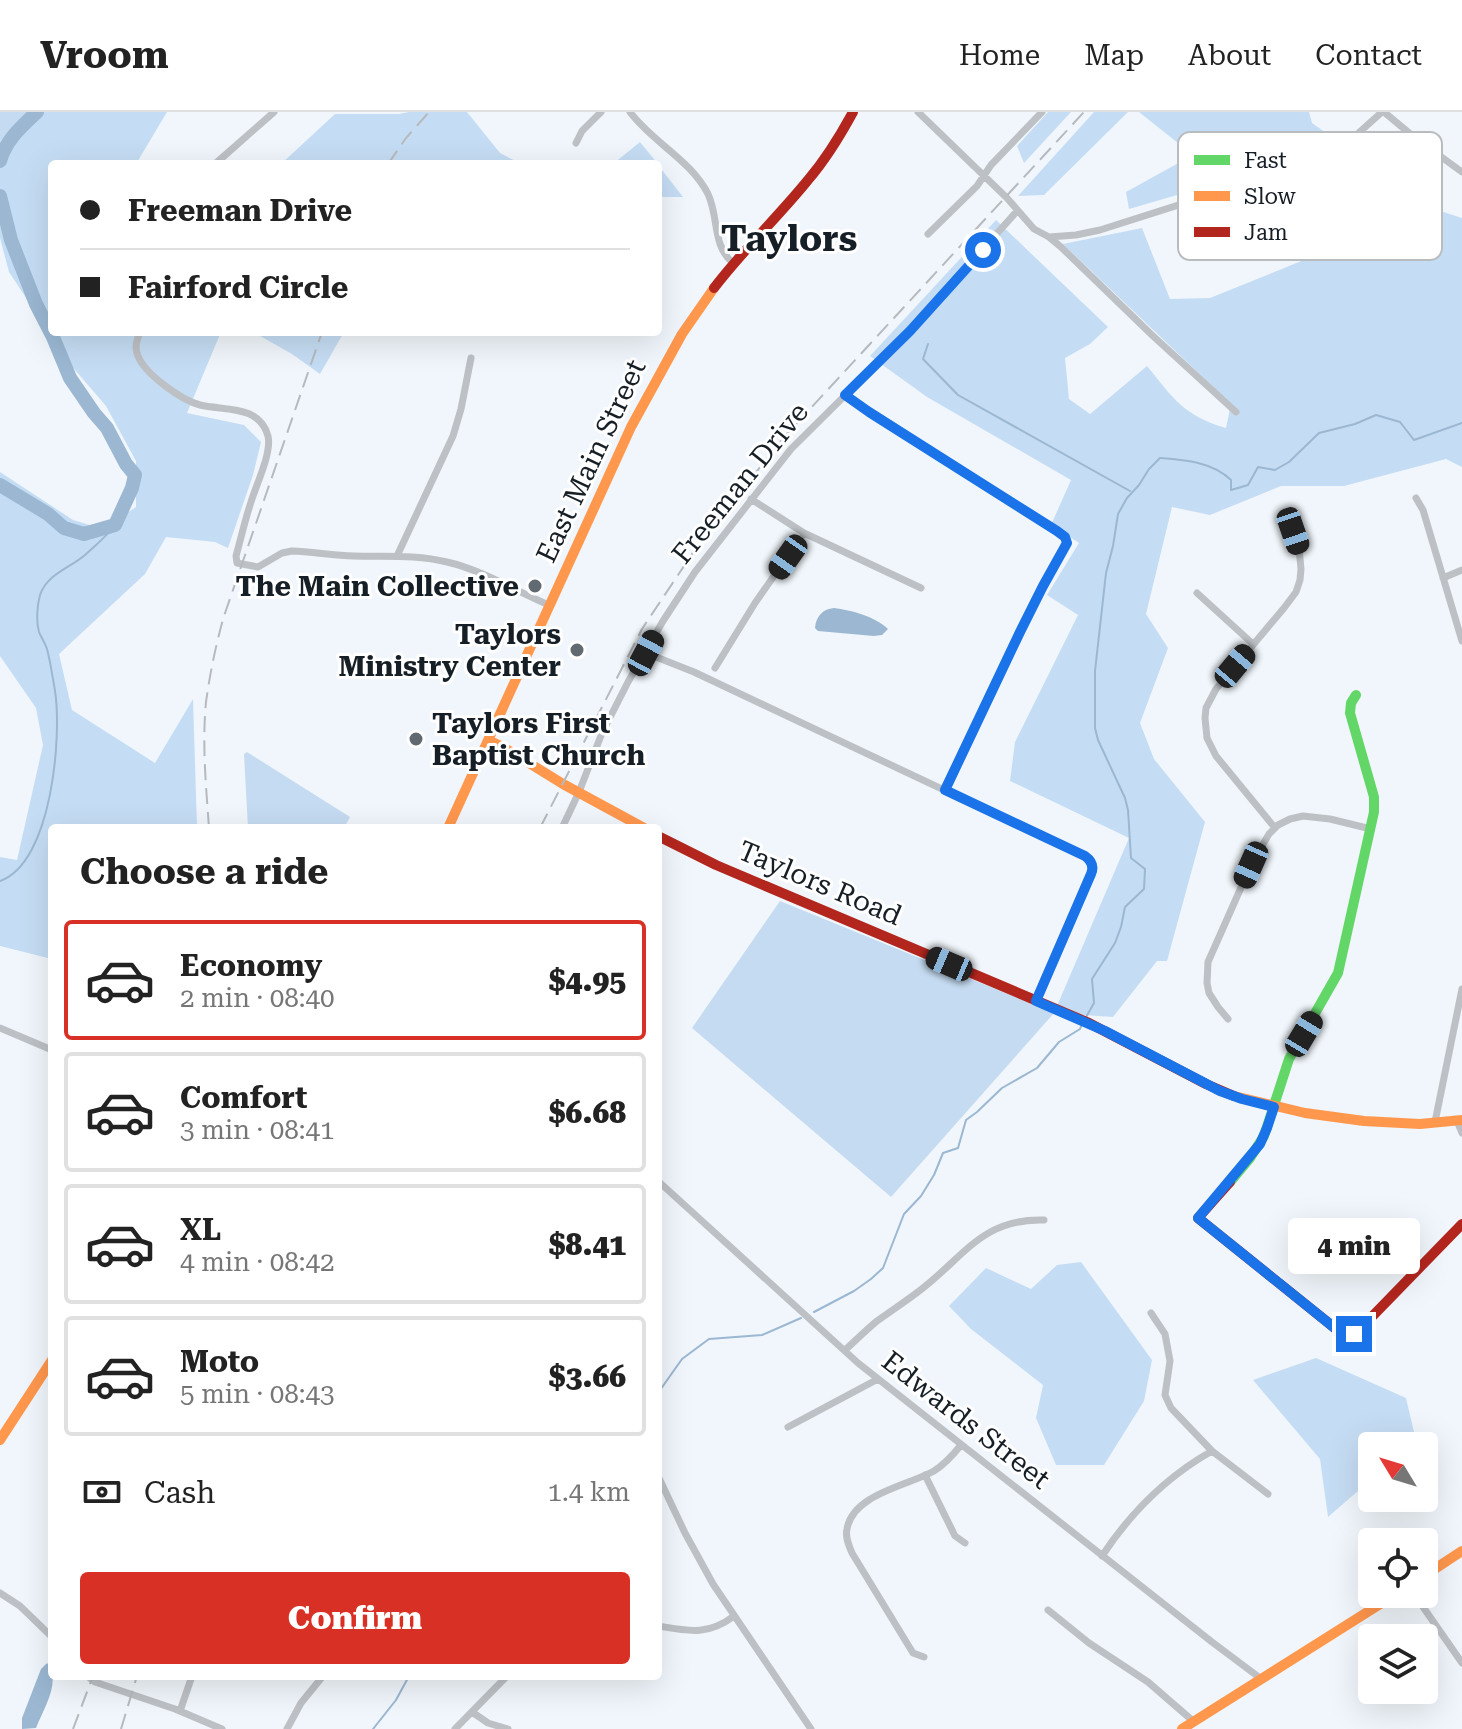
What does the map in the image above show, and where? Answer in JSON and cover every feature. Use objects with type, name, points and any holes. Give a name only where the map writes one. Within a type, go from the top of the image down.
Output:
[{"type":"street","points":[[220,160],[274,112]]},
{"type":"street","points":[[576,143],[582,131],[601,112]]},
{"type":"street","points":[[630,112],[702,185],[712,204],[721,249],[733,263]]},
{"type":"street","name":"East Main Street","points":[[450,824],[549,605],[670,352],[708,293],[814,175],[835,146],[853,112]]},
{"type":"street","points":[[918,112],[1007,198],[1034,229],[1049,237],[1236,412]]},
{"type":"street","points":[[928,234],[977,186],[991,165],[1042,112]]},
{"type":"street","points":[[1360,132],[1383,112],[1408,132]]},
{"type":"street","points":[[1442,158],[1462,172]]},
{"type":"street","points":[[1049,237],[1100,230],[1178,205]]},
{"type":"street","name":"Freeman Drive","points":[[564,824],[602,733],[682,590],[791,449],[910,331],[1017,211]]},
{"type":"street","points":[[139,336],[136,348],[139,359],[170,389],[199,405],[231,408],[250,414],[268,435],[264,465],[236,556],[237,563],[258,567],[282,553],[292,551],[448,562],[549,605]]},
{"type":"street","points":[[397,556],[453,436],[471,358]]},
{"type":"street","points":[[845,395],[1057,531],[1067,543],[1020,632],[945,790]]},
{"type":"street","points":[[1416,498],[1423,510],[1462,641]]},
{"type":"street","points":[[751,499],[804,533],[921,588]]},
{"type":"street","points":[[1275,828],[1210,746],[1205,728],[1206,708],[1299,586],[1300,555],[1293,531]]},
{"type":"street","points":[[715,668],[804,533]]},
{"type":"street","points":[[1443,578],[1462,570]]},
{"type":"street","points":[[1197,593],[1253,644]]},
{"type":"street","points":[[646,653],[694,672],[1091,861],[1091,874],[1036,1001]]},
{"type":"street","points":[[1356,695],[1350,713],[1374,797],[1371,829],[1338,973],[1290,1056],[1260,1144],[1198,1218],[1350,1337],[1462,1224]]},
{"type":"street","points":[[488,740],[637,824]]},
{"type":"street","points":[[1228,1019],[1209,993],[1208,962],[1262,845],[1275,828],[1290,819],[1310,816],[1371,829]]},
{"type":"street","name":"Taylors Road","points":[[662,838],[716,865],[1087,1022],[1220,1091],[1242,1099],[1364,1121],[1401,1124],[1460,1120]]},
{"type":"street","points":[[1435,1122],[1462,989]]},
{"type":"street","points":[[0,1028],[48,1048]]},
{"type":"street","points":[[1460,1120],[1462,1133]]},
{"type":"street","name":"Edwards Street","points":[[662,1185],[878,1379],[1260,1678]]},
{"type":"street","points":[[845,1350],[940,1275],[976,1240],[1013,1223],[1044,1220]]},
{"type":"street","points":[[1151,1313],[1165,1334],[1170,1361],[1166,1399],[1212,1451],[1268,1494]]},
{"type":"street","points":[[0,1440],[48,1366]]},
{"type":"street","points":[[788,1427],[878,1379]]},
{"type":"street","points":[[924,1657],[913,1653],[852,1553],[847,1527],[859,1506],[944,1464],[961,1445]]},
{"type":"street","points":[[1102,1556],[1124,1525],[1157,1490],[1171,1477],[1212,1451]]},
{"type":"street","points":[[925,1475],[955,1536],[965,1543]]},
{"type":"street","points":[[662,1492],[734,1616],[811,1729]]},
{"type":"street","points":[[1438,1567],[1462,1551]]},
{"type":"street","points":[[0,1593],[20,1606],[48,1633]]},
{"type":"street","points":[[1182,1729],[1373,1608]]},
{"type":"street","points":[[1424,1608],[1462,1663]]},
{"type":"street","points":[[1048,1610],[1089,1643],[1148,1682],[1193,1721]]},
{"type":"street","points":[[662,1626],[701,1631],[714,1629],[734,1616]]},
{"type":"street","points":[[92,1680],[222,1729]]},
{"type":"street","points":[[180,1711],[191,1680]]},
{"type":"street","points":[[287,1729],[301,1703],[320,1680]]},
{"type":"street","points":[[455,1729],[503,1680]]},
{"type":"street","points":[[472,1712],[488,1723],[508,1729]]},
{"type":"shaded area","points":[[0,112],[37,112],[0,141]]},
{"type":"shaded area","points":[[37,112],[167,112],[138,160],[48,160],[48,331],[9,272],[0,238],[0,141]]},
{"type":"shaded area","points":[[467,112],[500,153],[513,160],[285,160],[335,114]]},
{"type":"shaded area","points":[[1048,112],[1071,112],[1024,163],[1017,146]]},
{"type":"shaded area","points":[[1094,112],[1128,112],[1044,195],[1018,196]]},
{"type":"shaded area","points":[[1139,112],[1309,112],[1312,123],[1325,132],[1178,132],[1178,143]]},
{"type":"shaded area","points":[[640,142],[655,160],[618,160]]},
{"type":"shaded area","points":[[1178,163],[1178,195],[1129,209],[1126,192]]},
{"type":"shaded area","points":[[662,170],[683,197],[662,197]]},
{"type":"shaded area","points":[[1442,212],[1462,218],[1462,467],[1446,459],[1344,486],[1281,486],[1210,515],[1172,507],[1146,614],[1168,648],[1140,723],[1154,759],[1205,822],[1167,961],[1157,961],[1113,1017],[1054,1013],[1129,838],[1010,781],[1015,742],[1078,615],[1047,595],[1079,543],[1051,525],[1071,480],[927,397],[870,356],[996,220],[1108,327],[1090,344],[1065,358],[1069,399],[1090,414],[1147,366],[1172,397],[1189,412],[1226,428],[1231,404],[1063,244],[1142,228],[1170,299],[1210,298],[1304,260],[1442,260]]},
{"type":"shaded area","points":[[51,336],[219,336],[187,413],[244,425],[261,442],[228,548],[215,542],[166,537],[145,574],[59,654],[72,710],[155,763],[193,699],[197,824],[48,824],[48,958],[0,946],[0,857],[17,860],[43,745],[36,708],[0,656],[0,472],[73,520],[103,529],[136,507],[136,461],[106,406],[69,363]]},
{"type":"shaded area","points":[[260,336],[342,336],[320,374]]},
{"type":"shaded area","points":[[834,608],[863,615],[888,629],[882,635],[874,636],[818,631],[815,628],[819,617]]},
{"type":"shaded area","points":[[247,752],[350,817],[346,824],[248,824],[244,754]]},
{"type":"shaded area","points":[[780,901],[1054,1013],[891,1197],[692,1028]]},
{"type":"shaded area","points":[[1081,1262],[1152,1360],[1144,1401],[1104,1465],[1056,1465],[1036,1418],[1043,1385],[971,1329],[949,1306],[986,1268],[1031,1289],[1057,1265]]},
{"type":"shaded area","points":[[1316,1358],[1406,1398],[1414,1432],[1358,1432],[1358,1491],[1328,1517],[1320,1459],[1253,1380]]},
{"type":"shaded area","points":[[47,1663],[48,1680],[53,1680],[47,1703],[36,1728],[22,1729],[22,1718],[41,1669]]},
{"type":"waterway","points":[[0,161],[10,140],[37,112]]},
{"type":"waterway","points":[[0,196],[11,240],[48,327]]},
{"type":"waterway","points":[[0,485],[48,514],[64,528],[84,534],[115,525],[132,488],[135,475],[107,428],[70,378],[52,336]]},
{"type":"waterway","points":[[928,344],[923,359],[958,395],[1130,491]]},
{"type":"waterway","points":[[1085,1019],[1094,1003],[1092,979],[1115,943],[1125,907],[1144,889],[1145,869],[1131,858],[1125,798],[1095,728],[1095,671],[1106,573],[1118,514],[1127,498],[1160,458],[1188,461],[1215,469],[1231,480],[1231,490],[1248,485],[1258,467],[1275,470],[1289,462],[1319,433],[1376,415],[1400,422],[1414,440],[1462,423]]},
{"type":"waterway","points":[[0,881],[18,870],[32,850],[50,796],[57,711],[48,653],[38,628],[40,595],[53,577],[85,555],[115,525]]},
{"type":"waterway","points":[[814,1312],[854,1291],[883,1268],[904,1214],[921,1196],[943,1153],[958,1148],[966,1120],[1002,1088],[1037,1068],[1059,1042],[1080,1029],[1082,1024]]},
{"type":"waterway","points":[[662,1387],[682,1359],[709,1339],[762,1335],[801,1318]]},
{"type":"waterway","points":[[373,1729],[396,1700],[407,1680]]},
{"type":"railway","points":[[391,160],[429,112]]},
{"type":"railway","points":[[542,824],[642,629],[702,539],[786,435],[1084,112]]},
{"type":"railway","points":[[209,824],[205,718],[216,648],[224,616],[321,336]]},
{"type":"railway","points":[[73,1729],[91,1680]]},
{"type":"railway","points":[[121,1729],[136,1680]]},
{"type":"traffic: fast","points":[[1230,1182],[1264,1136],[1289,1059],[1338,973],[1374,812],[1374,797],[1350,713],[1356,695]]},
{"type":"traffic: slow","points":[[450,824],[631,427],[682,334],[714,288]]},
{"type":"traffic: slow","points":[[488,740],[637,824]]},
{"type":"traffic: slow","points":[[1234,1096],[1305,1113],[1364,1121],[1420,1124],[1462,1120]]},
{"type":"traffic: slow","points":[[0,1440],[48,1366]]},
{"type":"traffic: slow","points":[[1438,1567],[1462,1551]]},
{"type":"traffic: slow","points":[[1182,1729],[1374,1608]]},
{"type":"traffic: jam","points":[[714,288],[815,172],[853,112]]},
{"type":"traffic: jam","points":[[662,838],[716,865],[1087,1022],[1234,1096]]},
{"type":"traffic: jam","points":[[1230,1182],[1198,1218],[1350,1337],[1462,1224]]},
{"type":"place","name":"The Main Collective","points":[[535,586]]},
{"type":"place","name":"Taylors Ministry Center","points":[[577,650]]},
{"type":"place","name":"Taylors First Baptist Church","points":[[416,739]]},
{"type":"district","name":"Taylors","points":[[789,239]]},
{"type":"route","points":[[983,250],[910,331],[845,395],[1057,531],[1067,543],[1020,632],[945,790],[1091,861],[1091,874],[1036,1001],[1087,1022],[1220,1091],[1274,1107],[1260,1144],[1198,1218],[1336,1329],[1346,1336],[1354,1334]]}]
